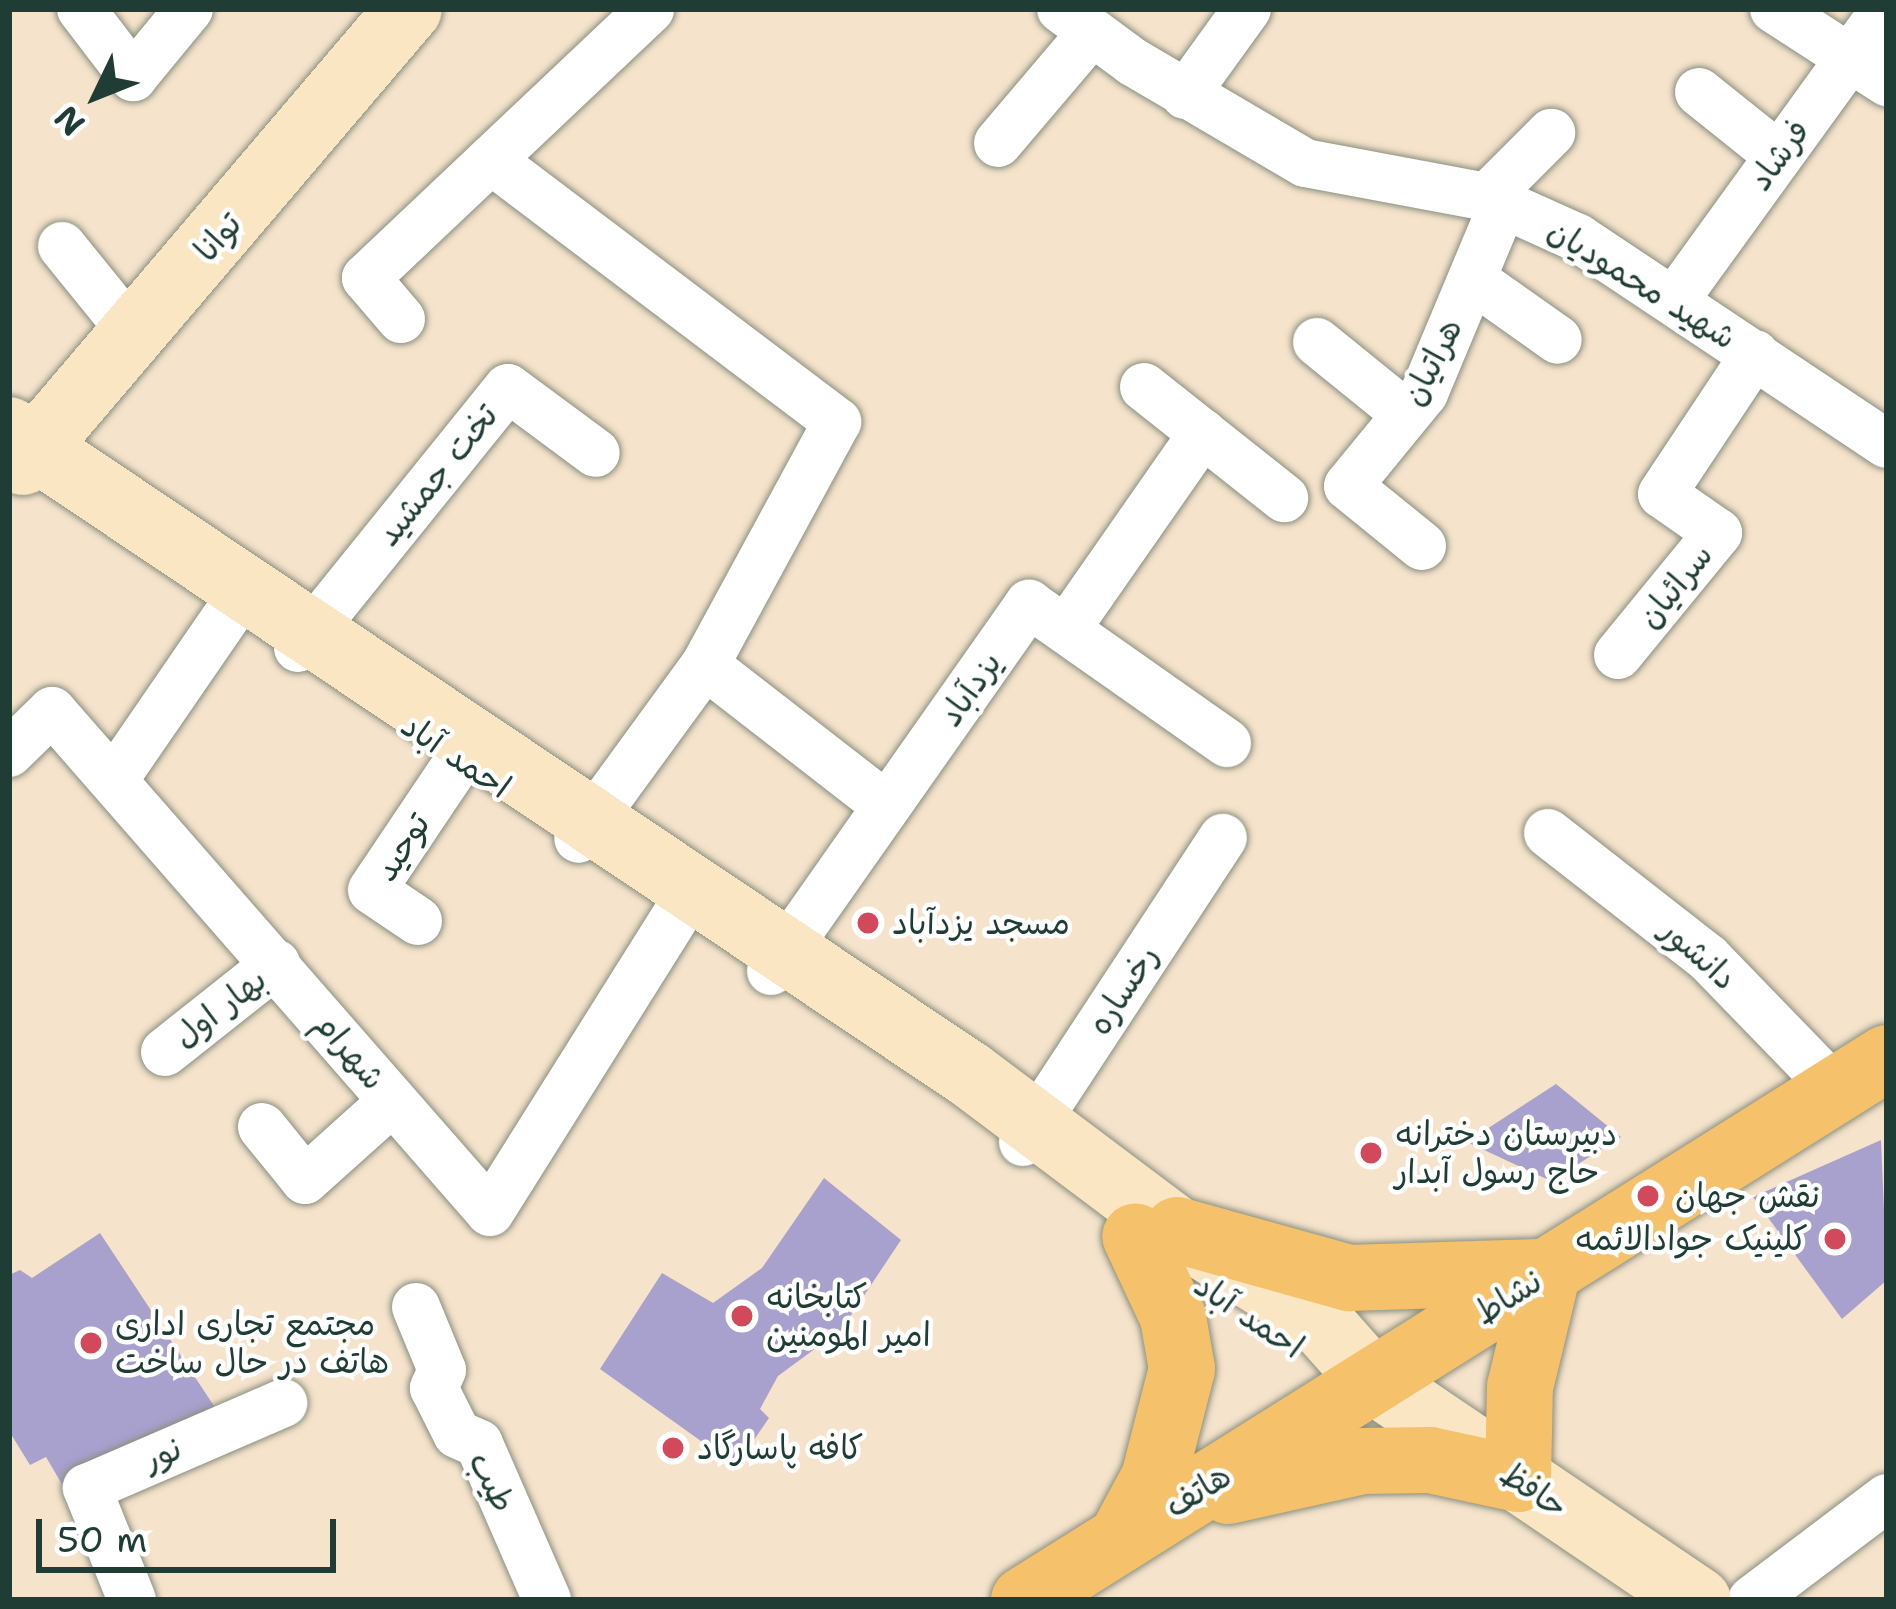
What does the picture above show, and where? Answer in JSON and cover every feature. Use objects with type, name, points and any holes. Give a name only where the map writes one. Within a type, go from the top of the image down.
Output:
[{"type":"main road","name":"توانا","points":[[19,448],[134,335],[409,9]]},
{"type":"main road","name":"احمد آباد","points":[[19,448],[234,604],[304,640],[460,760],[586,830],[680,909],[779,961]]},
{"type":"main road","name":"احمد آباد","points":[[19,448],[1029,1133],[1156,1233],[1291,1352],[1371,1379]]},
{"type":"main road","name":"نشاط","points":[[1371,1379],[1862,1074]]},
{"type":"main road","points":[[1121,1539],[1162,1456],[1183,1369],[1156,1233],[1349,1278],[1548,1271],[1520,1387],[1518,1479],[1430,1460],[1363,1461],[1183,1501]]},
{"type":"main road","name":"حافظ","points":[[1371,1379],[1698,1600]]},
{"type":"main road","name":"هاتف","points":[[1024,1600],[1371,1379]]},
{"type":"street","points":[[81,9],[133,77],[189,9]]},
{"type":"street","points":[[401,319],[366,278],[650,9]]},
{"type":"street","points":[[1185,95],[1247,9]]},
{"type":"street","points":[[1774,9],[1868,70]]},
{"type":"street","name":"فرشاد","points":[[1674,301],[1779,155],[1868,70],[1885,9]]},
{"type":"street","points":[[998,143],[1073,16]]},
{"type":"street","name":"شهید محمودیان","points":[[1073,16],[1185,95],[1304,163],[1376,182],[1495,201],[1578,238],[1887,444]]},
{"type":"street","points":[[1700,92],[1779,155]]},
{"type":"street","points":[[1495,201],[1551,134]]},
{"type":"street","points":[[491,160],[837,422],[705,664],[586,830]]},
{"type":"street","name":"هراتیان","points":[[1422,546],[1348,486],[1424,393],[1472,278],[1495,201]]},
{"type":"street","points":[[62,246],[134,335]]},
{"type":"street","points":[[1472,278],[1558,340]]},
{"type":"street","points":[[1317,342],[1406,414]]},
{"type":"street","name":"سرائیان","points":[[1618,655],[1718,533],[1662,494],[1755,353]]},
{"type":"street","points":[[1144,387],[1284,498]]},
{"type":"street","name":"تخت جمشید","points":[[304,640],[508,388],[596,453]]},
{"type":"street","points":[[1069,625],[1203,433]]},
{"type":"street","points":[[116,777],[234,604]]},
{"type":"street","name":"یزدآباد","points":[[779,961],[1029,604],[1069,625],[1227,742]]},
{"type":"street","points":[[705,664],[887,806]]},
{"type":"street","name":"شهرام","points":[[9,753],[52,711],[116,777],[490,1212],[680,909]]},
{"type":"street","name":"توحید","points":[[418,921],[373,890],[460,760]]},
{"type":"street","name":"دانشور","points":[[1549,833],[1862,1074]]},
{"type":"street","name":"رخساره","points":[[1029,1133],[1222,838]]},
{"type":"street","name":"بهار اول","points":[[165,1052],[276,964]]},
{"type":"street","points":[[262,1126],[305,1180],[393,1101]]},
{"type":"street","name":"طیب","points":[[416,1307],[442,1370],[434,1388],[457,1434],[478,1444],[547,1600]]},
{"type":"street","name":"نور","points":[[132,1600],[87,1488],[283,1403]]},
{"type":"street","points":[[1752,1600],[1887,1498]]},
{"type":"building","points":[[1556,1084],[1621,1137],[1551,1181],[1467,1142]]},
{"type":"building","name":"کلینیک جوادالائمه","points":[[1881,1140],[1887,1280],[1842,1319],[1753,1197]]},
{"type":"building","name":"کتابخانه امیر المومنین","points":[[824,1178],[901,1240],[839,1333],[824,1328],[816,1348],[778,1376],[760,1409],[769,1418],[736,1466],[600,1369],[662,1273],[713,1303],[762,1268]]},
{"type":"building","name":"مجتمع تجاری اداری هاتف در حال ساخت","points":[[100,1233],[216,1409],[66,1491],[46,1457],[30,1465],[9,1431],[9,1275],[20,1270],[32,1278]]},
{"type":"place","name":"مسجد یزدآباد","points":[[868,923]]},
{"type":"place","name":"دبیرستان دخترانه حاج رسول آبدار","points":[[1371,1153]]},
{"type":"place","name":"نقش جهان","points":[[1648,1196]]},
{"type":"place","name":"کلینیک جوادالائمه","points":[[1835,1239]]},
{"type":"place","name":"کتابخانه امیر المومنین","points":[[742,1316]]},
{"type":"place","name":"مجتمع تجاری اداری هاتف در حال ساخت","points":[[91,1343]]},
{"type":"place","name":"کافه پاسارگاد","points":[[673,1448]]}]
